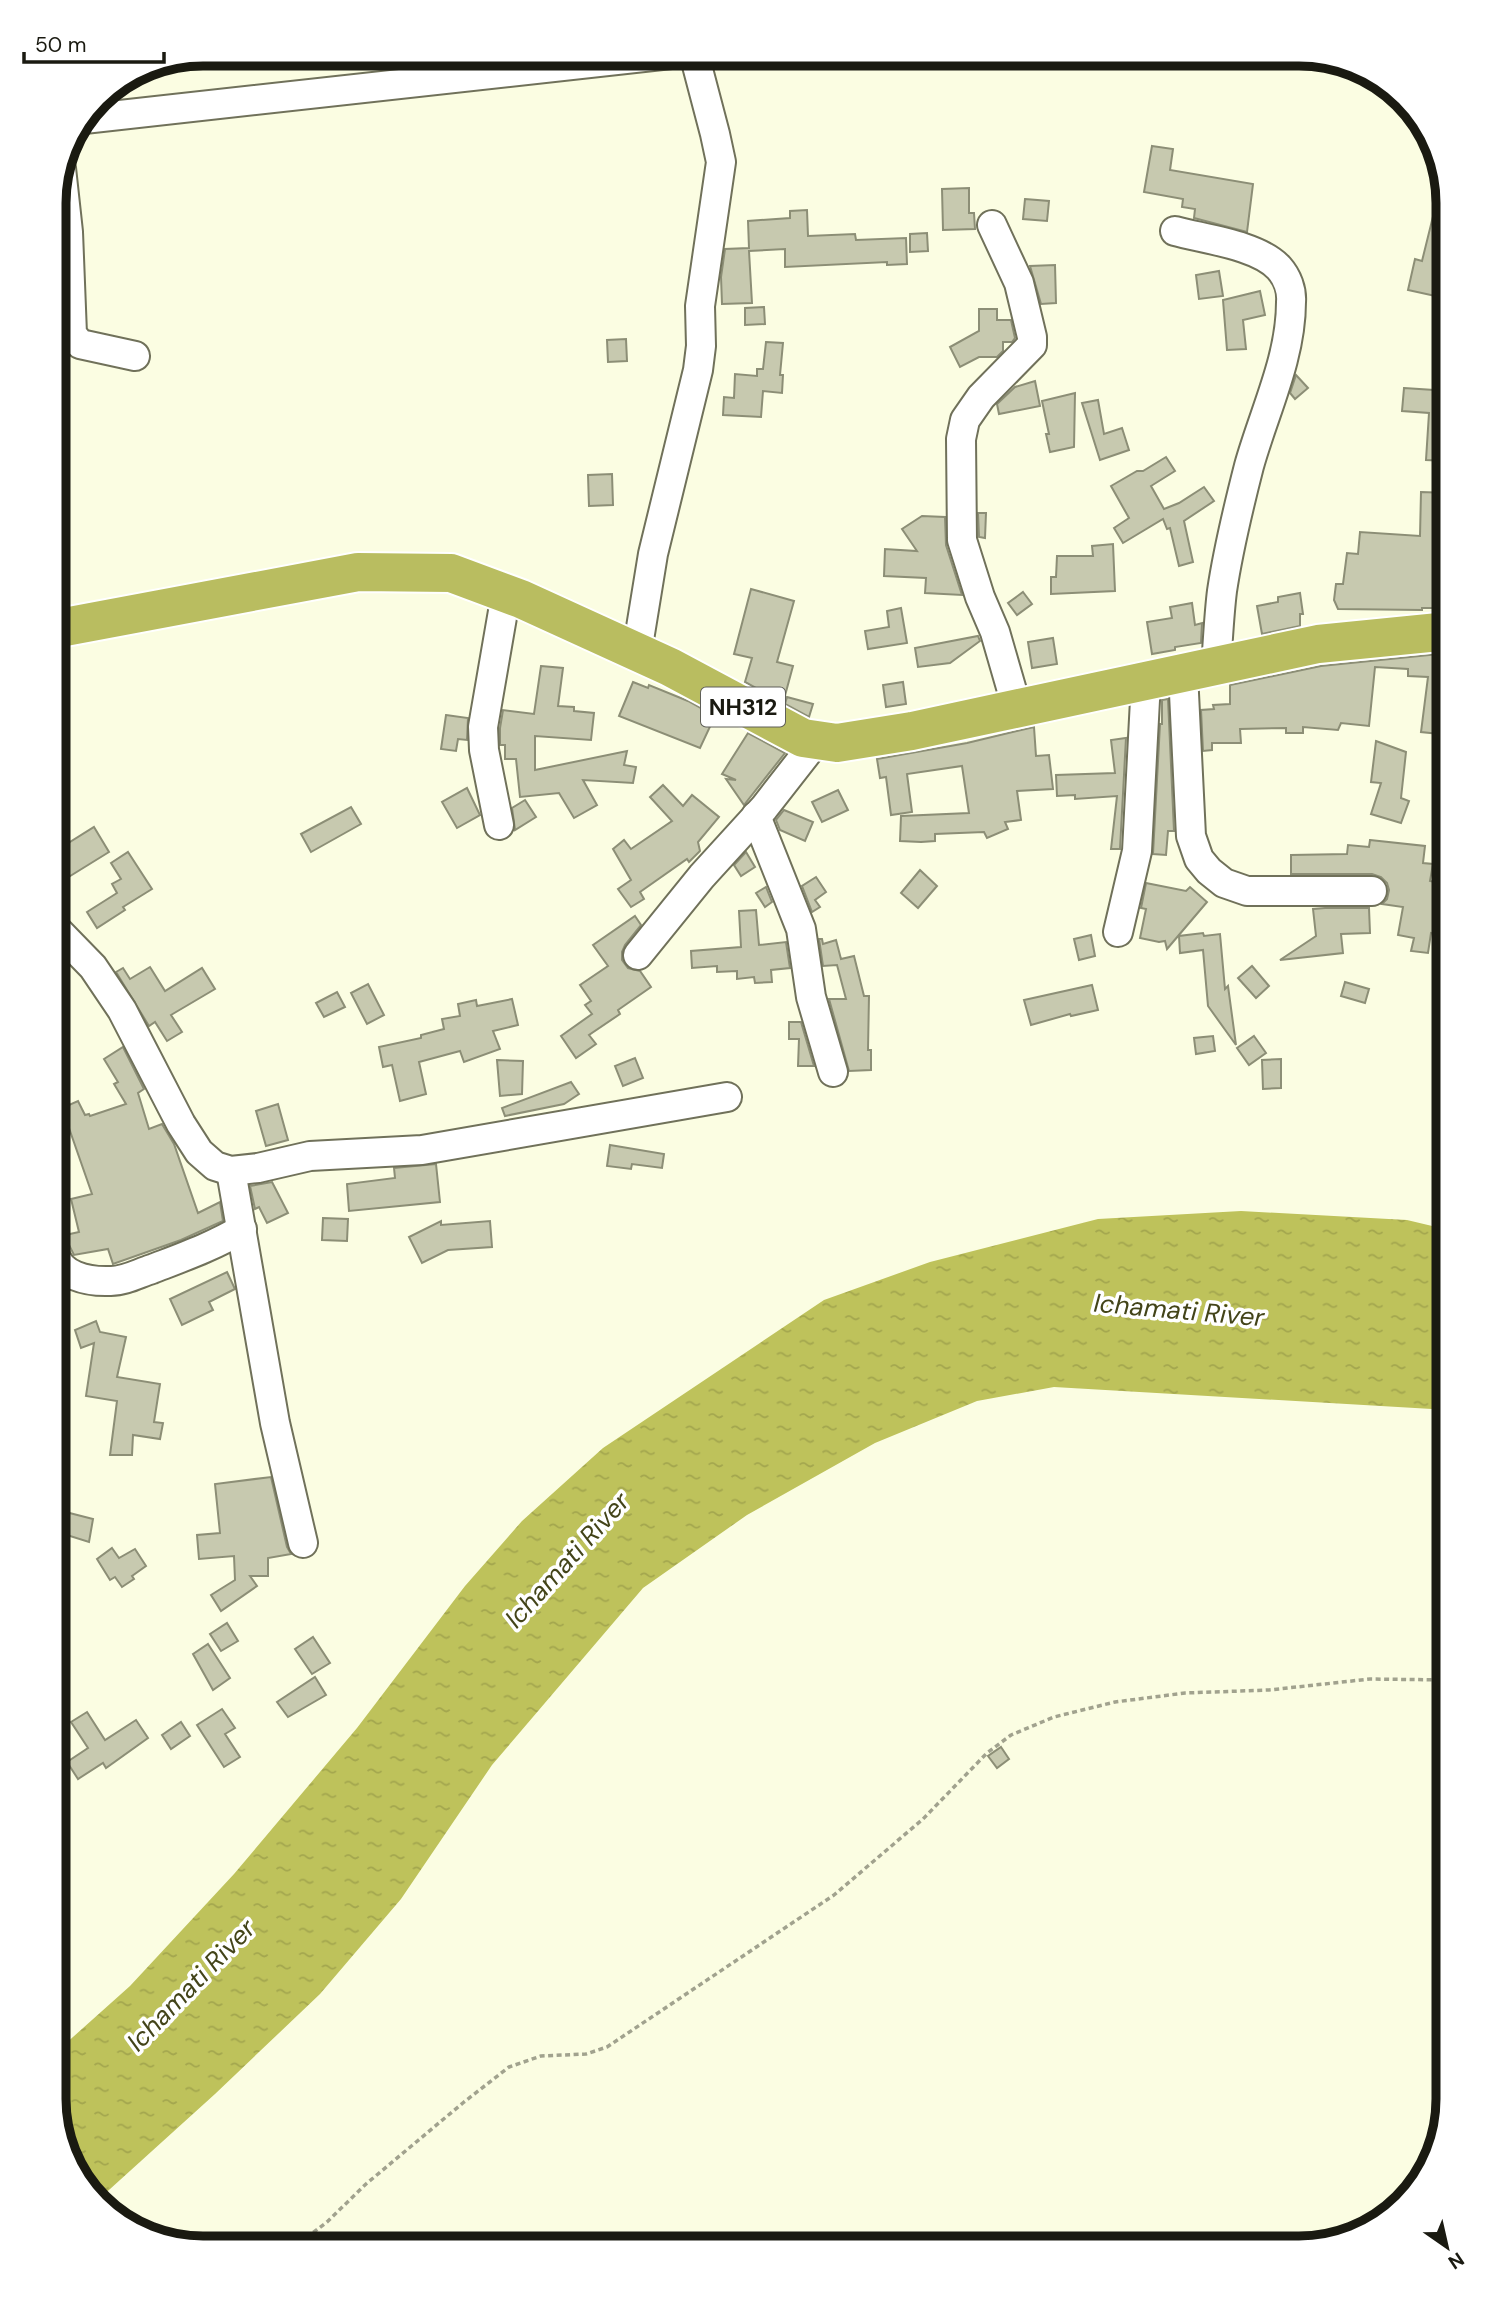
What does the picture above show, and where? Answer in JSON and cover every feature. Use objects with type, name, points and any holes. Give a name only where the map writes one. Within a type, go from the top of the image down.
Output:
[{"type":"highway","name":"NH312","points":[[67,627],[358,572],[451,573],[506,594],[670,667],[803,738],[837,743],[867,739],[1318,644],[1436,632]]},
{"type":"street","points":[[97,118],[560,66]]},
{"type":"street","points":[[637,652],[653,554],[698,370],[701,346],[700,306],[720,162],[697,66]]},
{"type":"street","points":[[67,223],[72,334],[80,344],[135,356]]},
{"type":"street","points":[[992,225],[1019,283],[1032,345],[981,397],[965,420],[961,439],[960,530],[980,597],[995,632],[1017,708]]},
{"type":"street","points":[[1175,231],[1253,251],[1267,258],[1280,269],[1290,286],[1292,301],[1289,332],[1280,369],[1249,467],[1222,591],[1199,669],[1191,836],[1199,859],[1209,871],[1224,883],[1247,891],[1372,891]]},
{"type":"street","points":[[499,825],[482,727],[506,594]]},
{"type":"street","points":[[1118,932],[1137,851],[1146,681]]},
{"type":"street","points":[[638,956],[817,740]]},
{"type":"street","points":[[756,816],[801,929],[811,997],[833,1072]]},
{"type":"street","points":[[67,940],[93,967],[122,1010],[198,1152],[215,1166],[231,1171],[310,1156],[422,1150],[727,1097]]},
{"type":"street","points":[[231,1171],[275,1423],[303,1543]]},
{"type":"street","points":[[66,1272],[88,1279],[111,1281],[127,1278],[197,1252],[242,1229]]},
{"type":"path","points":[[309,2236],[366,2184],[509,2067],[541,2056],[586,2054],[607,2047],[834,1895],[923,1819],[987,1753],[1011,1735],[1054,1717],[1115,1702],[1370,1679],[1436,1680]]},
{"type":"water","name":"Ichamati River","points":[[1241,1211],[1407,1220],[1436,1227],[1436,1409],[1054,1387],[977,1401],[875,1443],[747,1515],[643,1588],[492,1765],[401,1899],[320,1994],[105,2194],[85,2168],[71,2135],[66,2100],[66,2043],[130,1986],[234,1874],[357,1728],[465,1586],[522,1521],[603,1448],[824,1300],[930,1262],[1098,1219]]},
{"type":"building","points":[[1152,146],[1173,149],[1170,170],[1253,184],[1247,232],[1194,218],[1195,209],[1182,207],[1183,199],[1144,192]]},
{"type":"building","points":[[969,188],[969,213],[974,213],[975,229],[943,230],[942,189]]},
{"type":"building","points":[[1025,199],[1049,201],[1047,221],[1023,219]]},
{"type":"building","points":[[1436,204],[1436,296],[1408,290],[1415,259],[1422,261]]},
{"type":"building","points":[[807,210],[808,236],[855,234],[856,240],[906,238],[907,264],[887,265],[887,262],[785,267],[785,249],[749,251],[752,303],[722,304],[721,277],[725,249],[749,248],[748,221],[790,218],[790,211]]},
{"type":"building","points":[[927,233],[928,251],[910,252],[910,234]]},
{"type":"building","points":[[1055,265],[1056,303],[1041,304],[1030,266]]},
{"type":"building","points":[[1219,271],[1223,296],[1199,299],[1196,275]]},
{"type":"building","points":[[1260,291],[1265,315],[1243,320],[1246,349],[1227,350],[1223,300]]},
{"type":"building","points":[[764,307],[765,324],[745,325],[745,308]]},
{"type":"building","points":[[979,309],[997,309],[997,320],[1011,320],[1015,338],[1012,342],[1003,342],[1003,351],[997,357],[979,357],[960,367],[950,347],[979,331]]},
{"type":"building","points":[[626,339],[627,361],[608,362],[607,340]]},
{"type":"building","points":[[766,342],[783,343],[780,375],[783,375],[782,393],[763,391],[761,417],[723,415],[724,397],[734,398],[735,374],[757,376],[757,369],[763,369]]},
{"type":"building","points":[[1296,375],[1308,388],[1295,399],[1290,393]]},
{"type":"building","points":[[1035,381],[1040,406],[999,414],[997,404],[1015,387]]},
{"type":"building","points":[[1404,388],[1436,390],[1436,460],[1426,460],[1429,413],[1402,411]]},
{"type":"building","points":[[1075,393],[1074,447],[1050,452],[1042,401]]},
{"type":"building","points":[[1098,400],[1104,434],[1122,428],[1129,450],[1100,460],[1082,403]]},
{"type":"building","points":[[1166,457],[1175,471],[1151,486],[1164,509],[1204,487],[1214,501],[1184,521],[1193,562],[1179,566],[1170,528],[1167,529],[1163,519],[1123,543],[1114,528],[1129,518],[1111,486]]},
{"type":"building","points":[[612,474],[613,505],[589,506],[588,475]]},
{"type":"building","points":[[1421,492],[1436,493],[1436,608],[1338,609],[1334,600],[1336,584],[1343,584],[1347,553],[1358,554],[1360,532],[1420,536]]},
{"type":"building","points":[[978,513],[986,513],[985,538],[979,537]]},
{"type":"building","points":[[922,516],[945,517],[946,545],[962,595],[925,593],[926,578],[884,576],[885,549],[917,551],[902,529]]},
{"type":"building","points":[[1113,544],[1115,591],[1051,594],[1051,577],[1056,577],[1057,556],[1093,556],[1092,546]]},
{"type":"building","points":[[751,589],[794,601],[777,662],[793,666],[783,703],[745,682],[752,658],[734,654]]},
{"type":"building","points":[[1023,592],[1032,604],[1017,615],[1008,603]]},
{"type":"building","points":[[1300,593],[1303,614],[1300,614],[1300,626],[1262,634],[1257,606],[1278,602],[1278,597]]},
{"type":"building","points":[[1192,603],[1195,625],[1202,623],[1201,643],[1152,654],[1147,622],[1172,618],[1170,607]]},
{"type":"building","points":[[901,608],[907,643],[868,649],[865,631],[889,627],[887,611]]},
{"type":"building","points":[[978,636],[980,641],[950,663],[918,667],[915,648]]},
{"type":"building","points":[[1053,638],[1057,664],[1032,668],[1028,642]]},
{"type":"building","points":[[1436,654],[1436,734],[1421,732],[1428,677],[1408,676],[1408,669],[1375,667],[1369,726],[1341,723],[1338,730],[1303,727],[1303,733],[1286,733],[1286,728],[1240,729],[1241,743],[1212,743],[1212,750],[1203,751],[1201,710],[1214,709],[1213,705],[1230,704],[1230,685],[1321,666]]},
{"type":"building","points":[[541,666],[563,668],[558,706],[594,713],[591,740],[535,736],[535,770],[627,751],[624,765],[636,767],[633,783],[583,780],[597,805],[574,818],[559,793],[520,797],[516,759],[505,759],[505,745],[500,745],[503,710],[534,714]]},
{"type":"building","points":[[633,682],[648,688],[649,685],[688,701],[715,716],[700,748],[619,716]]},
{"type":"building","points":[[903,682],[906,704],[886,707],[883,685]]},
{"type":"building","points":[[787,697],[813,704],[809,717],[785,704]]},
{"type":"building","points":[[1168,699],[1174,831],[1168,831],[1166,855],[1153,854],[1162,700]]},
{"type":"building","points":[[446,715],[468,718],[467,740],[458,739],[456,751],[441,749]]},
{"type":"building","points":[[1034,727],[1036,756],[1049,755],[1053,789],[1017,791],[1021,820],[1005,822],[1008,829],[987,838],[984,832],[935,834],[935,841],[900,841],[901,816],[969,813],[962,766],[907,774],[912,812],[891,815],[886,777],[880,778],[877,759],[967,743]]},
{"type":"building","points":[[748,733],[785,753],[744,805],[726,779],[736,780],[722,774]]},
{"type":"building","points":[[1126,738],[1120,849],[1111,849],[1117,796],[1075,799],[1075,795],[1057,796],[1056,775],[1115,773],[1111,740]]},
{"type":"building","points":[[1376,741],[1406,752],[1401,798],[1409,801],[1401,823],[1371,814],[1381,783],[1371,782]]},
{"type":"building","points":[[663,785],[683,806],[692,795],[719,817],[698,842],[700,851],[689,862],[687,859],[640,892],[644,899],[631,907],[618,889],[631,880],[613,849],[624,840],[631,849],[672,821],[650,797]]},
{"type":"building","points":[[467,788],[480,815],[457,828],[442,802]]},
{"type":"building","points":[[838,790],[848,810],[822,822],[812,802]]},
{"type":"building","points":[[525,800],[536,817],[515,830],[512,808]]},
{"type":"building","points":[[351,807],[361,824],[311,852],[301,834]]},
{"type":"building","points":[[784,810],[813,822],[805,841],[780,830],[776,820]]},
{"type":"building","points":[[94,827],[109,852],[67,878],[67,844]]},
{"type":"building","points":[[1370,840],[1425,846],[1423,863],[1433,864],[1430,881],[1436,882],[1436,934],[1431,933],[1428,953],[1411,951],[1414,938],[1398,935],[1403,907],[1382,904],[1387,899],[1389,890],[1381,877],[1372,874],[1291,874],[1291,855],[1347,854],[1348,845],[1369,847]]},
{"type":"building","points":[[128,852],[152,889],[97,928],[87,912],[117,893],[112,884],[121,879],[111,863]]},
{"type":"building","points":[[746,852],[755,867],[741,876],[734,865]]},
{"type":"building","points":[[920,870],[937,886],[918,908],[901,893]]},
{"type":"building","points":[[816,877],[826,892],[815,900],[820,907],[812,912],[802,886]]},
{"type":"building","points":[[1146,883],[1186,891],[1190,887],[1207,902],[1167,949],[1165,941],[1140,938],[1146,909],[1141,908]]},
{"type":"building","points":[[766,887],[772,902],[765,907],[756,893]]},
{"type":"building","points":[[1369,908],[1370,933],[1341,934],[1343,953],[1280,960],[1316,936],[1313,909]]},
{"type":"building","points":[[756,910],[759,945],[786,942],[790,968],[771,970],[772,982],[755,983],[754,977],[737,979],[737,971],[717,972],[717,966],[692,968],[691,951],[741,947],[739,911]]},
{"type":"building","points":[[635,916],[641,925],[625,945],[622,960],[628,968],[640,971],[651,987],[618,1010],[620,1014],[589,1035],[596,1044],[576,1058],[561,1036],[592,1014],[585,1005],[591,1001],[580,985],[608,966],[593,945]]},
{"type":"building","points":[[1203,933],[1204,936],[1220,934],[1225,989],[1228,986],[1236,1045],[1208,1006],[1203,950],[1180,953],[1179,936]]},
{"type":"building","points":[[1091,935],[1095,956],[1079,960],[1074,939]]},
{"type":"building","points":[[819,939],[822,939],[823,944],[836,940],[841,959],[854,956],[864,996],[869,996],[868,1050],[871,1050],[871,1070],[849,1071],[829,999],[846,999],[837,965],[823,966]]},
{"type":"building","points":[[1252,966],[1269,986],[1256,998],[1238,978]]},
{"type":"building","points":[[150,967],[165,991],[202,968],[215,989],[171,1015],[182,1032],[167,1041],[155,1022],[149,1026],[116,972],[123,968],[130,979]]},
{"type":"building","points":[[1345,982],[1369,989],[1365,1003],[1341,996]]},
{"type":"building","points":[[368,984],[384,1015],[367,1024],[351,993]]},
{"type":"building","points":[[1092,985],[1098,1010],[1071,1016],[1070,1014],[1031,1025],[1024,1000]]},
{"type":"building","points":[[337,992],[345,1007],[324,1017],[316,1003]]},
{"type":"building","points":[[512,999],[518,1025],[493,1031],[500,1049],[464,1062],[460,1051],[419,1062],[426,1094],[400,1101],[392,1065],[383,1067],[379,1047],[421,1038],[421,1035],[444,1029],[442,1019],[460,1016],[458,1004],[476,1000],[477,1006]]},
{"type":"building","points":[[789,1022],[801,1022],[814,1066],[798,1066],[799,1039],[789,1039]]},
{"type":"building","points":[[1213,1036],[1215,1051],[1196,1054],[1194,1038]]},
{"type":"building","points":[[1254,1036],[1266,1053],[1249,1065],[1237,1048]]},
{"type":"building","points":[[123,1047],[144,1089],[138,1093],[149,1129],[162,1124],[174,1144],[198,1213],[220,1202],[223,1221],[181,1240],[113,1264],[108,1249],[74,1255],[66,1240],[66,1235],[79,1232],[71,1199],[92,1194],[67,1121],[67,1106],[78,1101],[85,1115],[90,1116],[126,1104],[114,1084],[118,1082],[104,1059]]},
{"type":"building","points":[[635,1058],[643,1078],[623,1086],[615,1066]]},
{"type":"building","points":[[1281,1059],[1281,1088],[1263,1089],[1262,1060]]},
{"type":"building","points":[[497,1060],[523,1061],[522,1094],[500,1096]]},
{"type":"building","points":[[571,1082],[579,1094],[564,1104],[505,1116],[502,1108]]},
{"type":"building","points":[[278,1104],[288,1140],[266,1146],[256,1111]]},
{"type":"building","points":[[610,1145],[664,1154],[662,1168],[632,1164],[631,1169],[607,1166]]},
{"type":"building","points":[[436,1164],[440,1202],[349,1211],[347,1184],[395,1178],[394,1168]]},
{"type":"building","points":[[272,1182],[288,1213],[267,1223],[259,1207],[255,1209],[250,1186]]},
{"type":"building","points":[[323,1218],[348,1219],[347,1241],[322,1240]]},
{"type":"building","points":[[441,1221],[441,1225],[490,1221],[492,1247],[448,1250],[422,1263],[409,1237]]},
{"type":"building","points":[[227,1272],[235,1289],[209,1302],[213,1310],[182,1325],[170,1299]]},
{"type":"building","points":[[96,1321],[100,1332],[126,1337],[117,1377],[160,1384],[154,1422],[163,1423],[160,1439],[133,1435],[132,1455],[110,1455],[117,1401],[86,1396],[94,1343],[81,1348],[75,1330]]},
{"type":"building","points":[[271,1477],[287,1547],[291,1554],[268,1558],[268,1576],[250,1576],[257,1586],[221,1611],[211,1595],[235,1580],[234,1556],[199,1559],[197,1535],[220,1533],[215,1484]]},
{"type":"building","points":[[66,1512],[93,1519],[89,1542],[66,1535]]},
{"type":"building","points":[[112,1548],[119,1558],[135,1549],[146,1566],[122,1587],[115,1577],[110,1580],[97,1559]]},
{"type":"building","points":[[227,1623],[238,1641],[221,1651],[210,1634]]},
{"type":"building","points":[[313,1637],[330,1663],[312,1674],[295,1649]]},
{"type":"building","points":[[208,1644],[230,1678],[213,1690],[193,1654]]},
{"type":"building","points":[[315,1677],[326,1695],[288,1717],[277,1702]]},
{"type":"building","points":[[222,1709],[235,1728],[225,1734],[240,1757],[224,1767],[197,1725]]},
{"type":"building","points":[[87,1712],[105,1740],[136,1720],[148,1738],[106,1768],[103,1763],[78,1779],[67,1762],[88,1748],[71,1722]]},
{"type":"building","points":[[181,1722],[190,1736],[171,1749],[162,1735]]},
{"type":"building","points":[[1001,1747],[1009,1759],[997,1768],[988,1756]]}]
